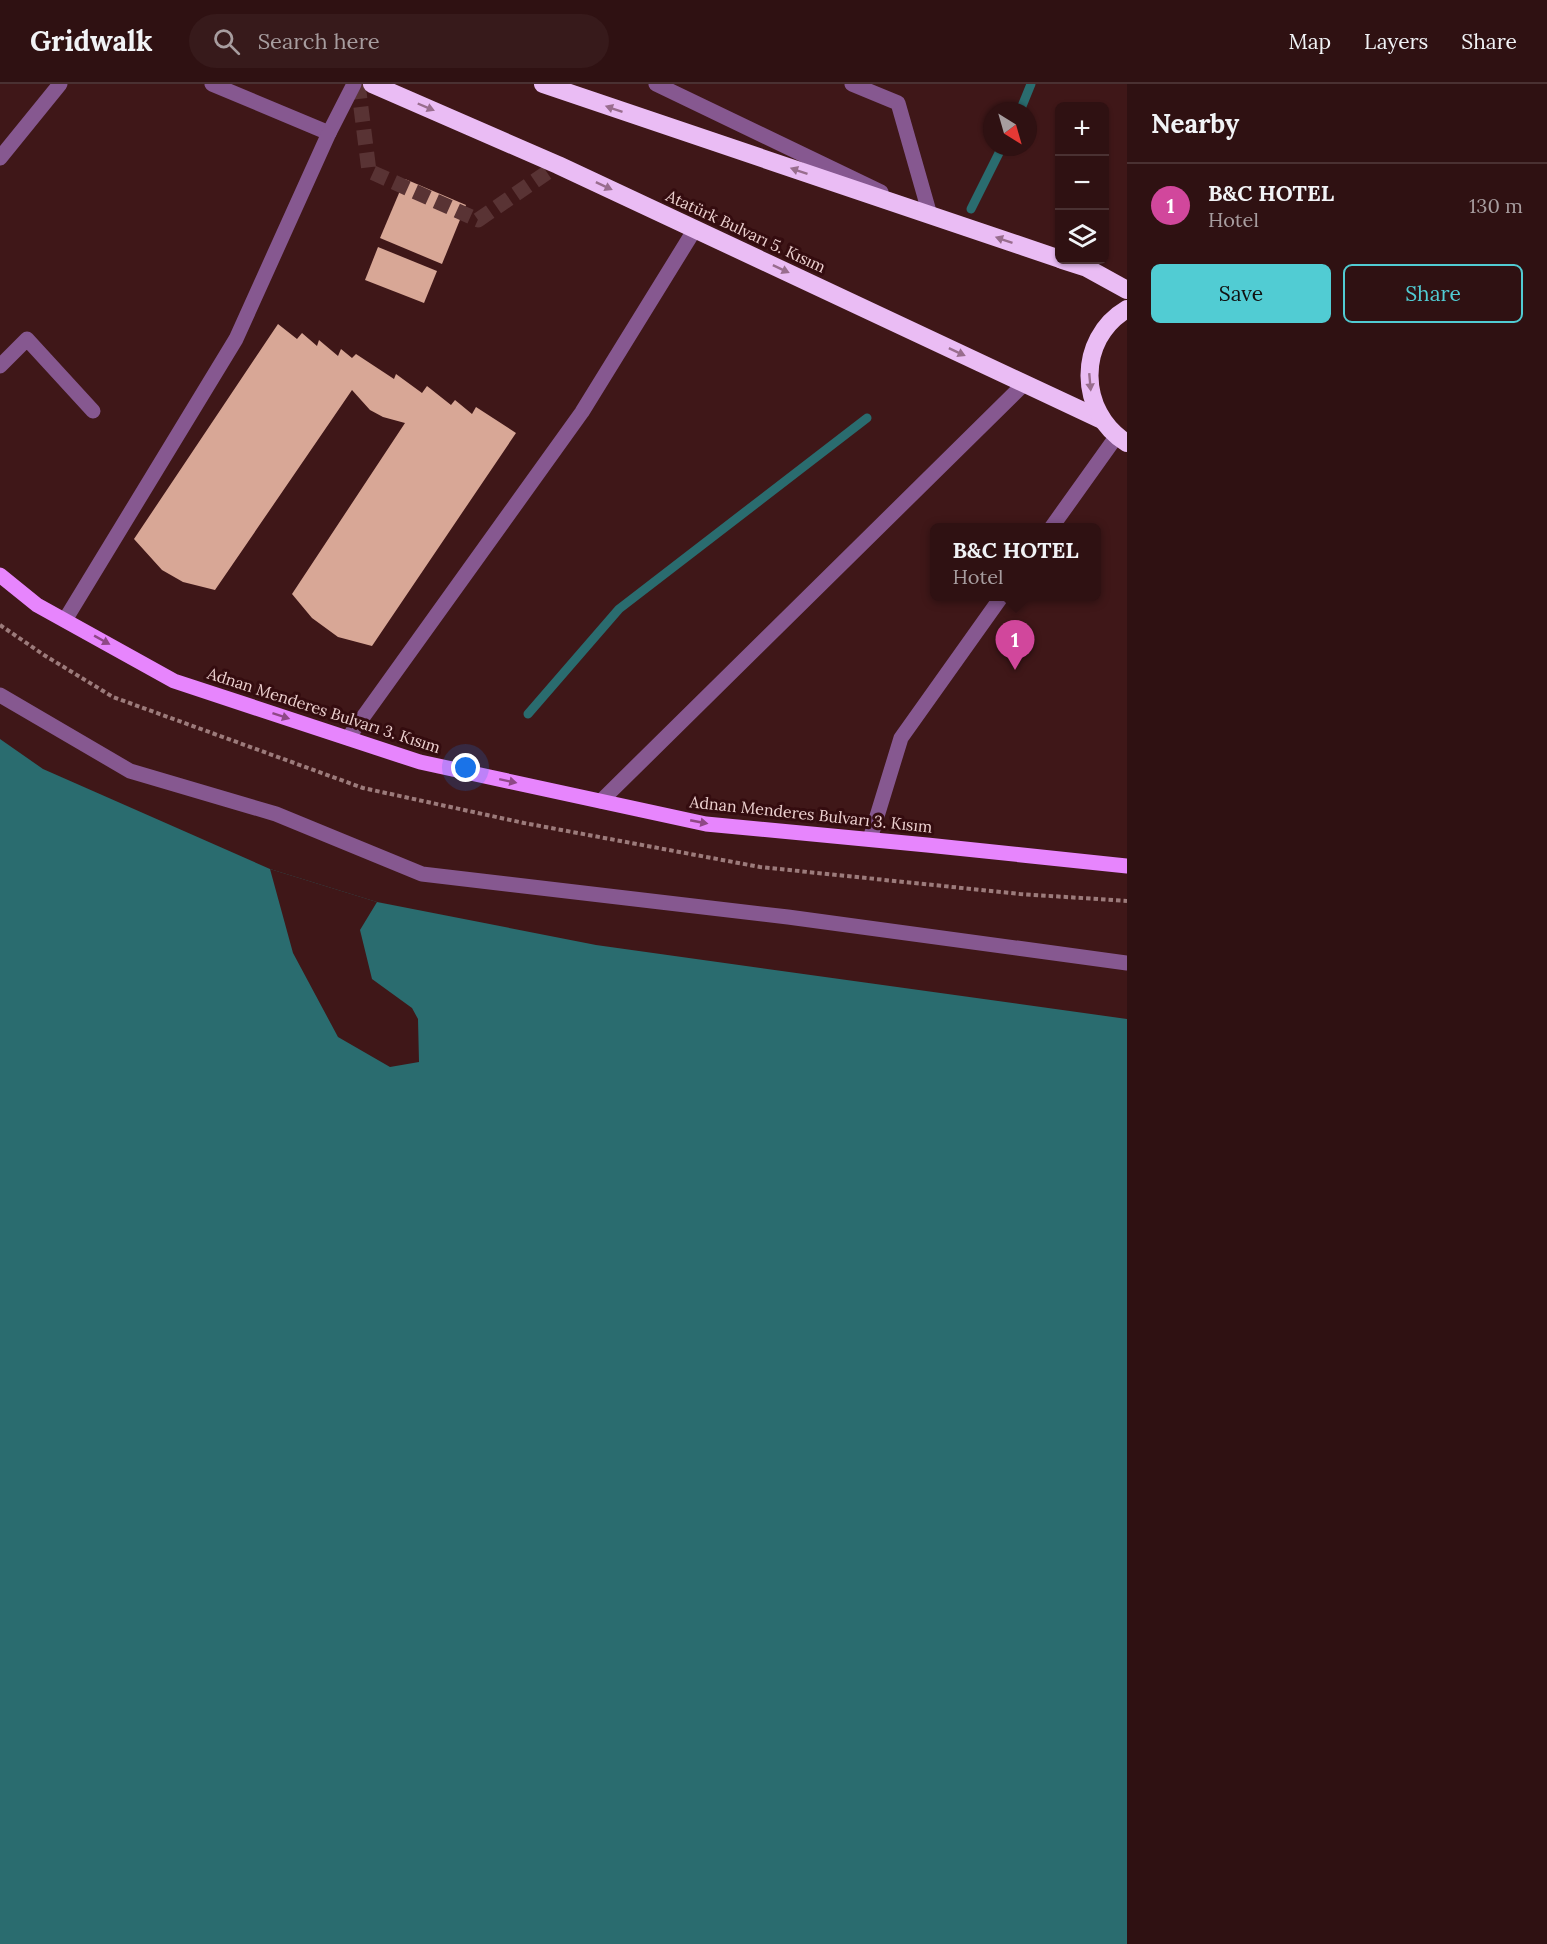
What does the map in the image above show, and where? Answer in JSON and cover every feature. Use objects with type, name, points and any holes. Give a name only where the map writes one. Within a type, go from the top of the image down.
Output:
[{"type":"highway","name":"Atatürk Bulvarı 5. Kısım","points":[[372,84],[550,161],[1100,418]]},
{"type":"highway","points":[[543,84],[1055,257]]},
{"type":"highway","points":[[1075,264],[1127,290]]},
{"type":"highway","points":[[1122,440],[1100,418],[1091,396],[1089,372],[1094,348],[1106,327],[1127,309]]},
{"type":"main road","name":"Adnan Menderes Bulvarı 3. Kısım","points":[[0,575],[37,605],[174,681],[420,762],[706,824],[1127,866]]},
{"type":"street","points":[[0,158],[60,84]]},
{"type":"street","points":[[212,84],[329,133]]},
{"type":"street","points":[[66,620],[236,339],[329,133],[354,84]]},
{"type":"street","points":[[656,84],[930,215]]},
{"type":"street","points":[[852,84],[898,103],[930,215]]},
{"type":"street","points":[[348,738],[582,412],[695,229]]},
{"type":"street","points":[[0,366],[27,339],[93,411]]},
{"type":"street","points":[[601,801],[1025,383]]},
{"type":"street","points":[[1056,523],[1122,440]]},
{"type":"street","points":[[870,839],[901,738],[999,601]]},
{"type":"street","points":[[0,695],[130,771],[276,814],[422,874],[788,917],[1127,963]]},
{"type":"water","points":[[0,739],[43,769],[270,869],[377,902],[596,945],[1127,1019],[1127,1944],[0,1944]]},
{"type":"pier","points":[[270,869],[377,902],[360,930],[372,979],[412,1008],[418,1019],[419,1062],[390,1067],[338,1037],[293,953]]},
{"type":"building","points":[[405,179],[466,205],[442,264],[380,238]]},
{"type":"building","points":[[378,247],[437,271],[424,303],[365,280]]},
{"type":"building","points":[[278,324],[297,339],[302,333],[317,346],[319,340],[338,356],[341,349],[352,358],[356,354],[394,379],[396,374],[422,393],[427,386],[451,405],[455,400],[472,414],[476,407],[516,433],[372,646],[338,637],[312,618],[292,594],[405,423],[383,417],[370,410],[352,390],[215,590],[183,582],[162,570],[134,539]]},
{"type":"waterway","points":[[1024,102],[1031,84]]},
{"type":"waterway","points":[[971,209],[998,156]]},
{"type":"waterway","points":[[528,714],[619,609],[867,418]]},
{"type":"tunnel","points":[[358,84],[369,171],[478,220],[558,165]]},
{"type":"place","name":"B&C HOTEL","points":[[1015,670]]}]
